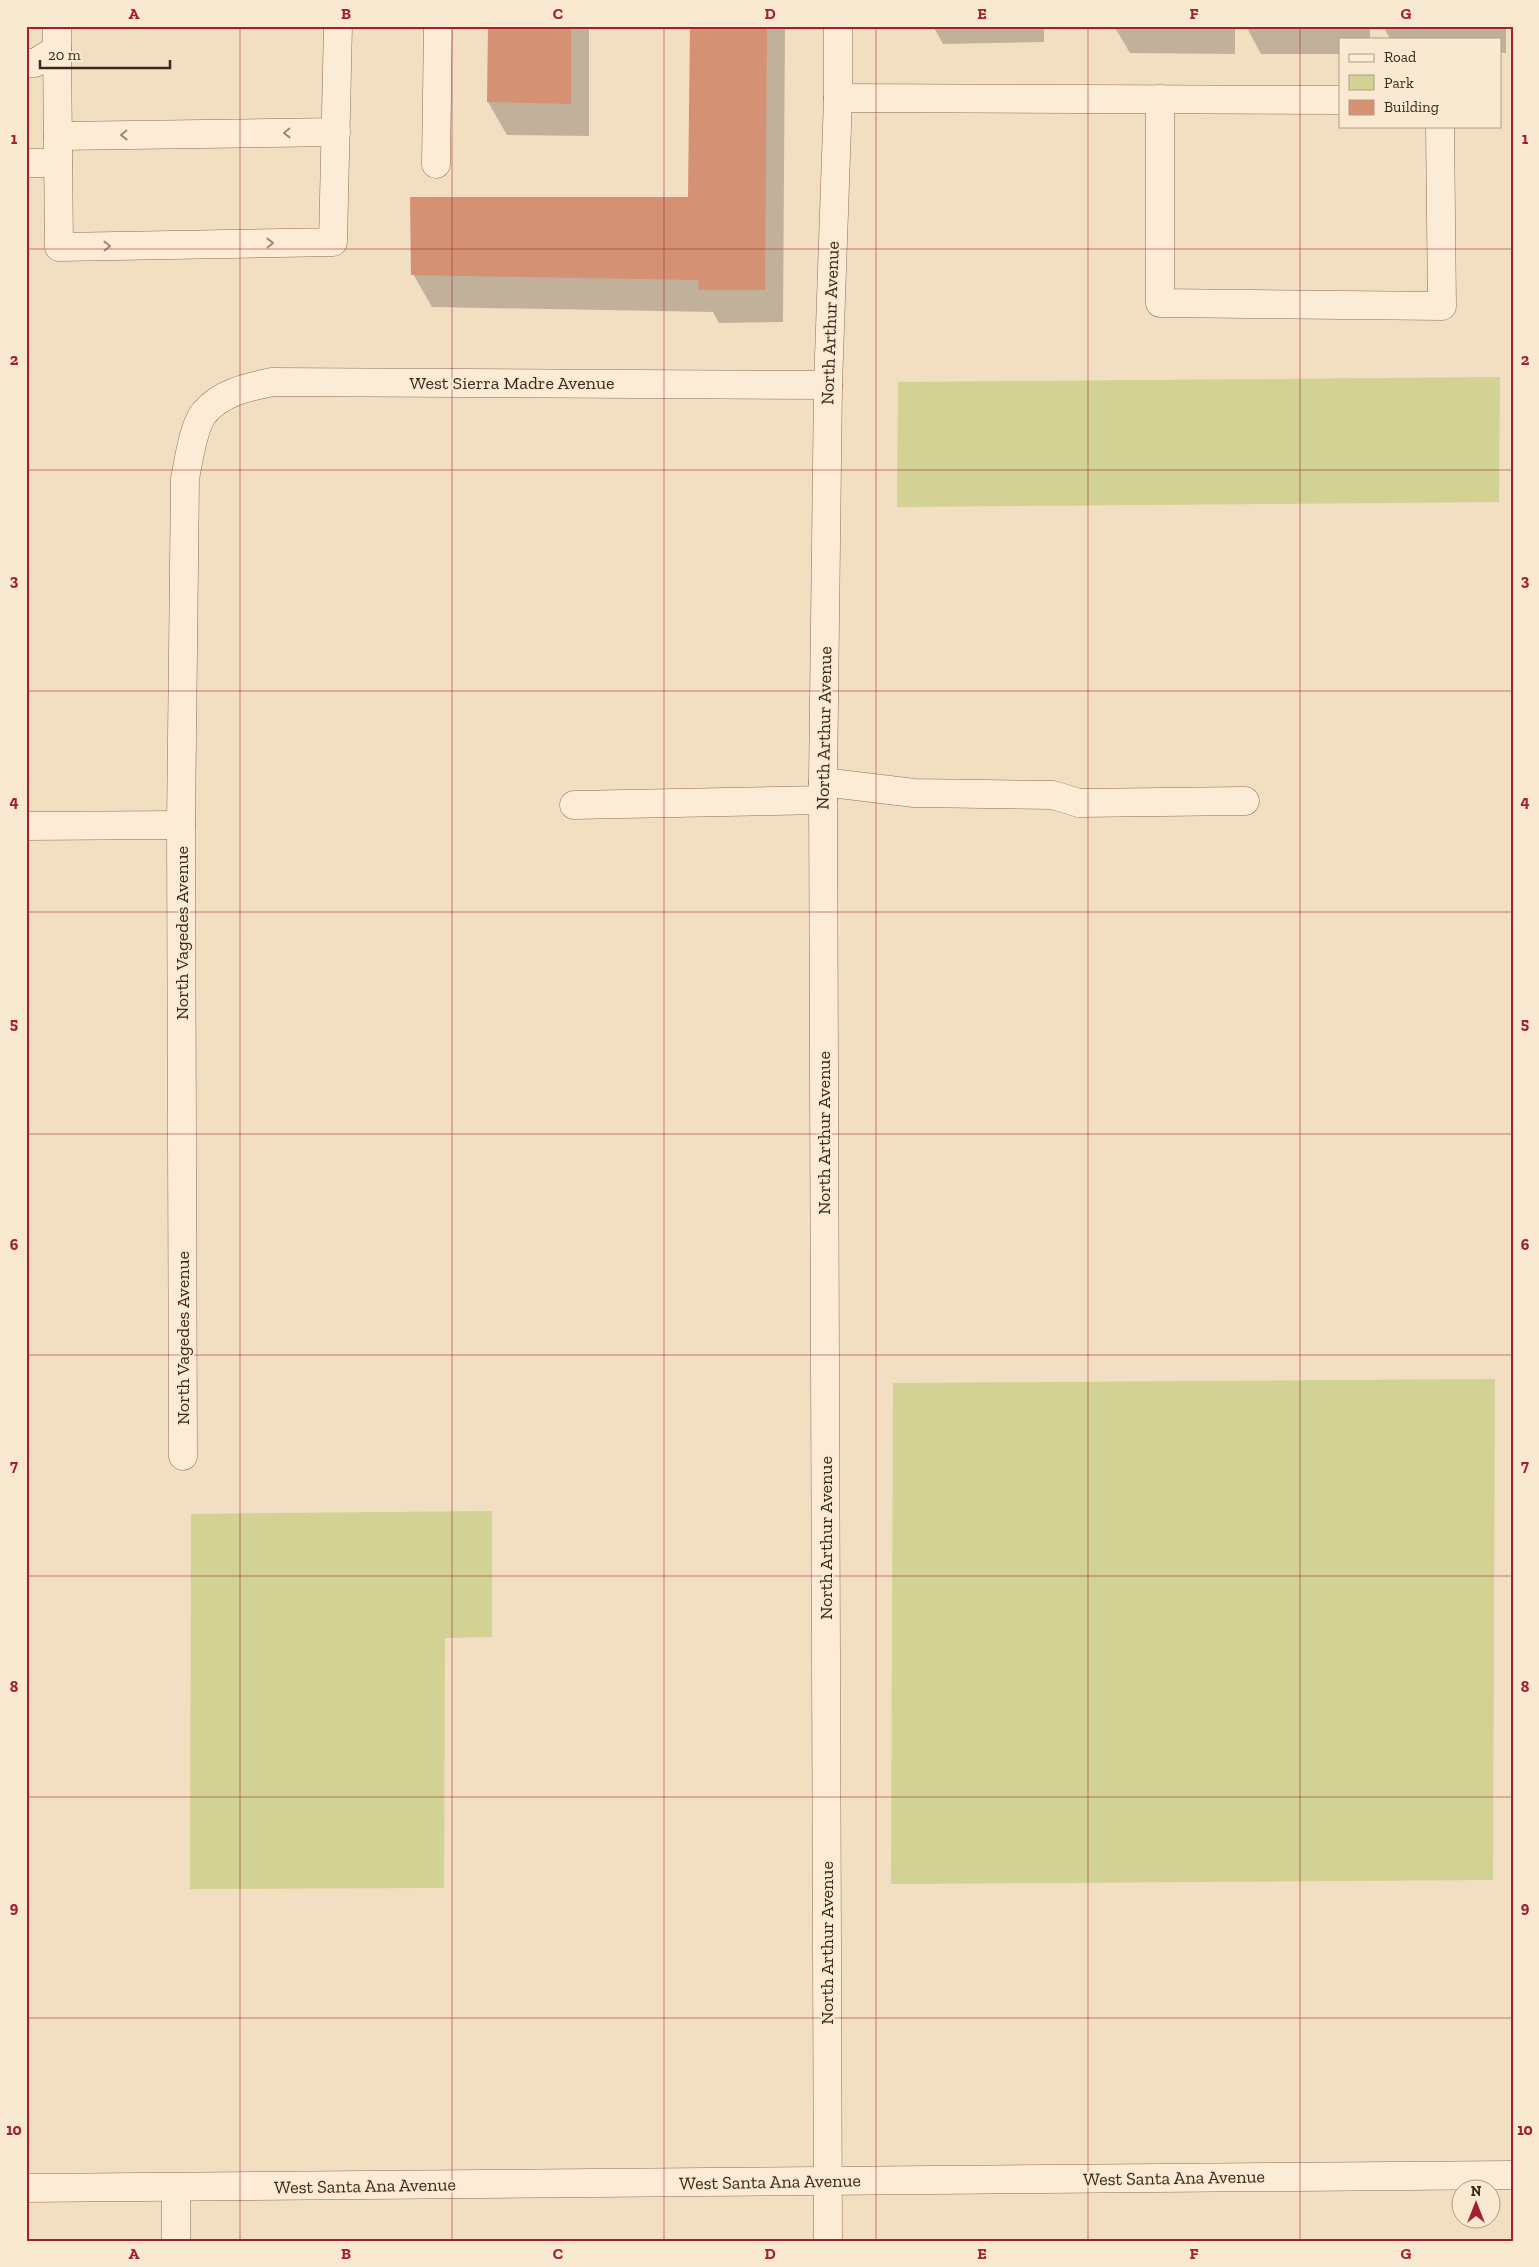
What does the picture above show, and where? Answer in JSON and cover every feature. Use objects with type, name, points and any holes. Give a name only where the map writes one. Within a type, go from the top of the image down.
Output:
[{"type":"street","points":[[57,38],[59,247],[333,242],[338,26]]},
{"type":"street","points":[[436,164],[438,26]]},
{"type":"street","name":"North Arthur Avenue","points":[[828,2241],[823,791],[828,384],[838,98],[838,26]]},
{"type":"street","points":[[26,63],[35,63],[57,38]]},
{"type":"street","points":[[838,98],[1339,100]]},
{"type":"street","points":[[1160,99],[1160,303],[1442,306],[1440,128]]},
{"type":"street","points":[[58,136],[336,132]]},
{"type":"street","points":[[26,163],[58,163]]},
{"type":"street","name":"West Sierra Madre Avenue","points":[[204,412],[235,390],[272,382],[828,384]]},
{"type":"street","name":"North Vagedes Avenue","points":[[183,1456],[182,824],[185,479],[194,439],[204,412]]},
{"type":"street","points":[[574,805],[823,791],[1053,795],[1079,803],[1245,801]]},
{"type":"street","points":[[26,826],[182,824]]},
{"type":"street","name":"West Santa Ana Avenue","points":[[26,2188],[1513,2175]]},
{"type":"street","points":[[176,2187],[176,2241]]},
{"type":"green space","points":[[1500,377],[1499,502],[897,507],[898,382]]},
{"type":"green space","points":[[1495,1379],[1493,1880],[891,1884],[893,1383]]},
{"type":"green space","points":[[492,1511],[492,1637],[445,1638],[444,1888],[190,1889],[191,1514]]},
{"type":"building","points":[[488,26],[571,26],[571,104],[487,102]]},
{"type":"building","points":[[690,26],[767,26],[765,290],[699,290],[698,280],[411,275],[410,197],[688,197]]}]
